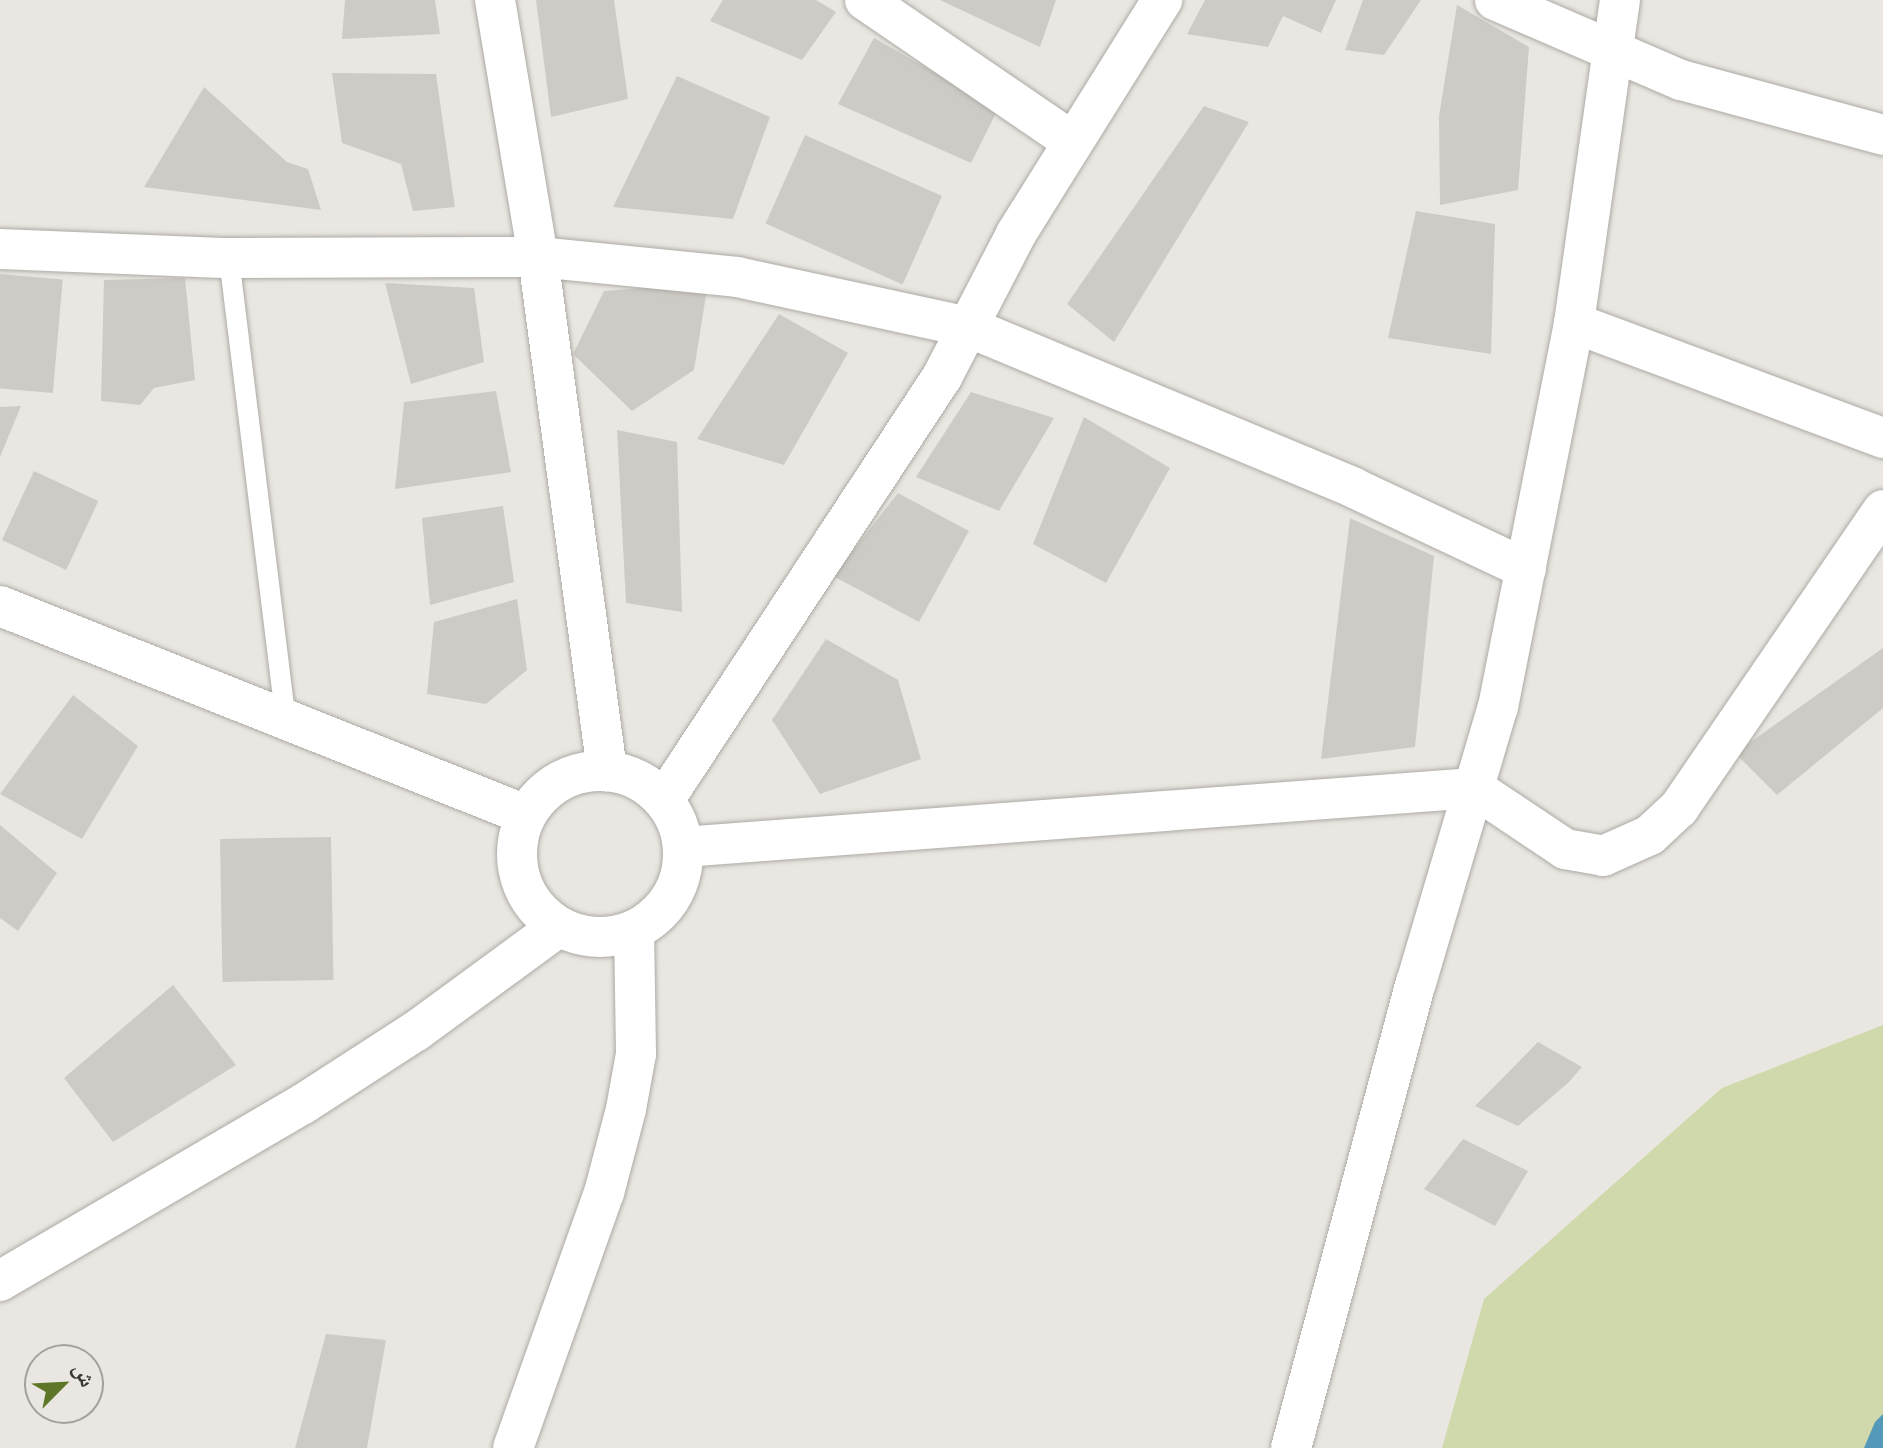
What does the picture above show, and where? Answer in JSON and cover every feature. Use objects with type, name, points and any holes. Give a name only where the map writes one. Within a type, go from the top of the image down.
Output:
[{"type":"street","points":[[495,0],[538,257],[607,771]]},
{"type":"street","points":[[865,0],[1072,141]]},
{"type":"street","points":[[664,800],[920,413],[968,327],[992,276],[1072,141],[1162,0]]},
{"type":"street","points":[[1495,0],[1614,54],[1681,80],[1883,135]]},
{"type":"street","points":[[1291,1448],[1498,707],[1574,323],[1620,0]]},
{"type":"street","points":[[0,249],[229,258],[538,257],[737,277],[968,327],[1354,488],[1526,569]]},
{"type":"street","points":[[1574,323],[1883,438]]},
{"type":"street","points":[[683,847],[1474,788],[1531,831],[1582,854],[1603,856],[1650,835],[1708,770],[1777,660],[1883,510]]},
{"type":"street","points":[[0,606],[526,815]]},
{"type":"street","points":[[607,771],[648,785],[664,800],[683,847],[672,897],[656,916],[634,930],[596,938],[558,927],[524,890],[518,839],[526,815],[560,781],[607,771]]},
{"type":"street","points":[[0,1281],[303,1104],[416,1031],[558,927]]},
{"type":"street","points":[[513,1448],[604,1193],[626,1109],[636,1054],[634,930]]},
{"type":"lane","points":[[229,258],[286,719]]},
{"type":"green space","points":[[1883,1025],[1883,1448],[1442,1448],[1484,1299],[1722,1088]]},
{"type":"water","points":[[1883,1414],[1883,1448],[1864,1448],[1875,1422]]},
{"type":"building","points":[[345,0],[435,0],[440,34],[342,39]]},
{"type":"building","points":[[536,0],[614,0],[628,99],[551,117]]},
{"type":"building","points":[[723,0],[816,0],[836,12],[802,60],[710,21]]},
{"type":"building","points":[[940,0],[1056,0],[1040,47]]},
{"type":"building","points":[[1205,0],[1336,0],[1321,33],[1283,16],[1268,47],[1187,34]]},
{"type":"building","points":[[1363,0],[1421,0],[1384,55],[1345,50]]},
{"type":"building","points":[[1457,5],[1529,47],[1518,190],[1440,205],[1439,116]]},
{"type":"building","points":[[874,38],[998,109],[971,163],[838,104]]},
{"type":"building","points":[[332,73],[436,74],[455,207],[413,211],[401,164],[342,143]]},
{"type":"building","points":[[677,76],[770,117],[733,219],[613,207]]},
{"type":"building","points":[[204,87],[287,162],[308,169],[321,210],[144,187]]},
{"type":"building","points":[[1204,106],[1249,122],[1114,342],[1067,304]]},
{"type":"building","points":[[805,135],[942,196],[903,285],[766,224]]},
{"type":"building","points":[[1416,211],[1495,224],[1491,354],[1388,338]]},
{"type":"building","points":[[0,274],[63,279],[53,393],[0,388]]},
{"type":"building","points":[[185,278],[195,380],[154,388],[140,405],[101,401],[104,280]]},
{"type":"building","points":[[385,283],[474,288],[484,362],[411,384]]},
{"type":"building","points":[[708,283],[694,370],[632,411],[573,354],[604,291]]},
{"type":"building","points":[[779,314],[848,353],[784,465],[697,439]]},
{"type":"building","points":[[496,391],[511,472],[395,489],[404,402]]},
{"type":"building","points":[[971,392],[1054,418],[999,511],[916,477]]},
{"type":"building","points":[[21,406],[0,457],[0,407]]},
{"type":"building","points":[[1084,417],[1170,468],[1106,583],[1033,544]]},
{"type":"building","points":[[617,430],[677,442],[682,612],[626,603]]},
{"type":"building","points":[[34,471],[98,501],[66,570],[2,540]]},
{"type":"building","points":[[898,493],[969,531],[919,622],[833,576]]},
{"type":"building","points":[[503,506],[514,582],[430,605],[422,518]]},
{"type":"building","points":[[1350,518],[1434,556],[1415,747],[1321,759]]},
{"type":"building","points":[[517,599],[527,670],[486,704],[427,694],[434,622]]},
{"type":"building","points":[[826,639],[898,680],[921,759],[820,794],[772,720]]},
{"type":"building","points":[[1883,648],[1883,708],[1777,795],[1735,753]]},
{"type":"building","points":[[73,695],[138,746],[82,839],[0,794]]},
{"type":"building","points":[[0,825],[57,873],[18,931],[0,918]]},
{"type":"building","points":[[331,837],[333,980],[223,982],[220,839]]},
{"type":"building","points":[[173,985],[236,1065],[113,1142],[64,1078]]},
{"type":"building","points":[[1538,1042],[1582,1067],[1518,1126],[1475,1106]]},
{"type":"building","points":[[1463,1139],[1528,1171],[1495,1226],[1424,1189]]},
{"type":"building","points":[[326,1334],[386,1340],[367,1448],[295,1448]]}]
